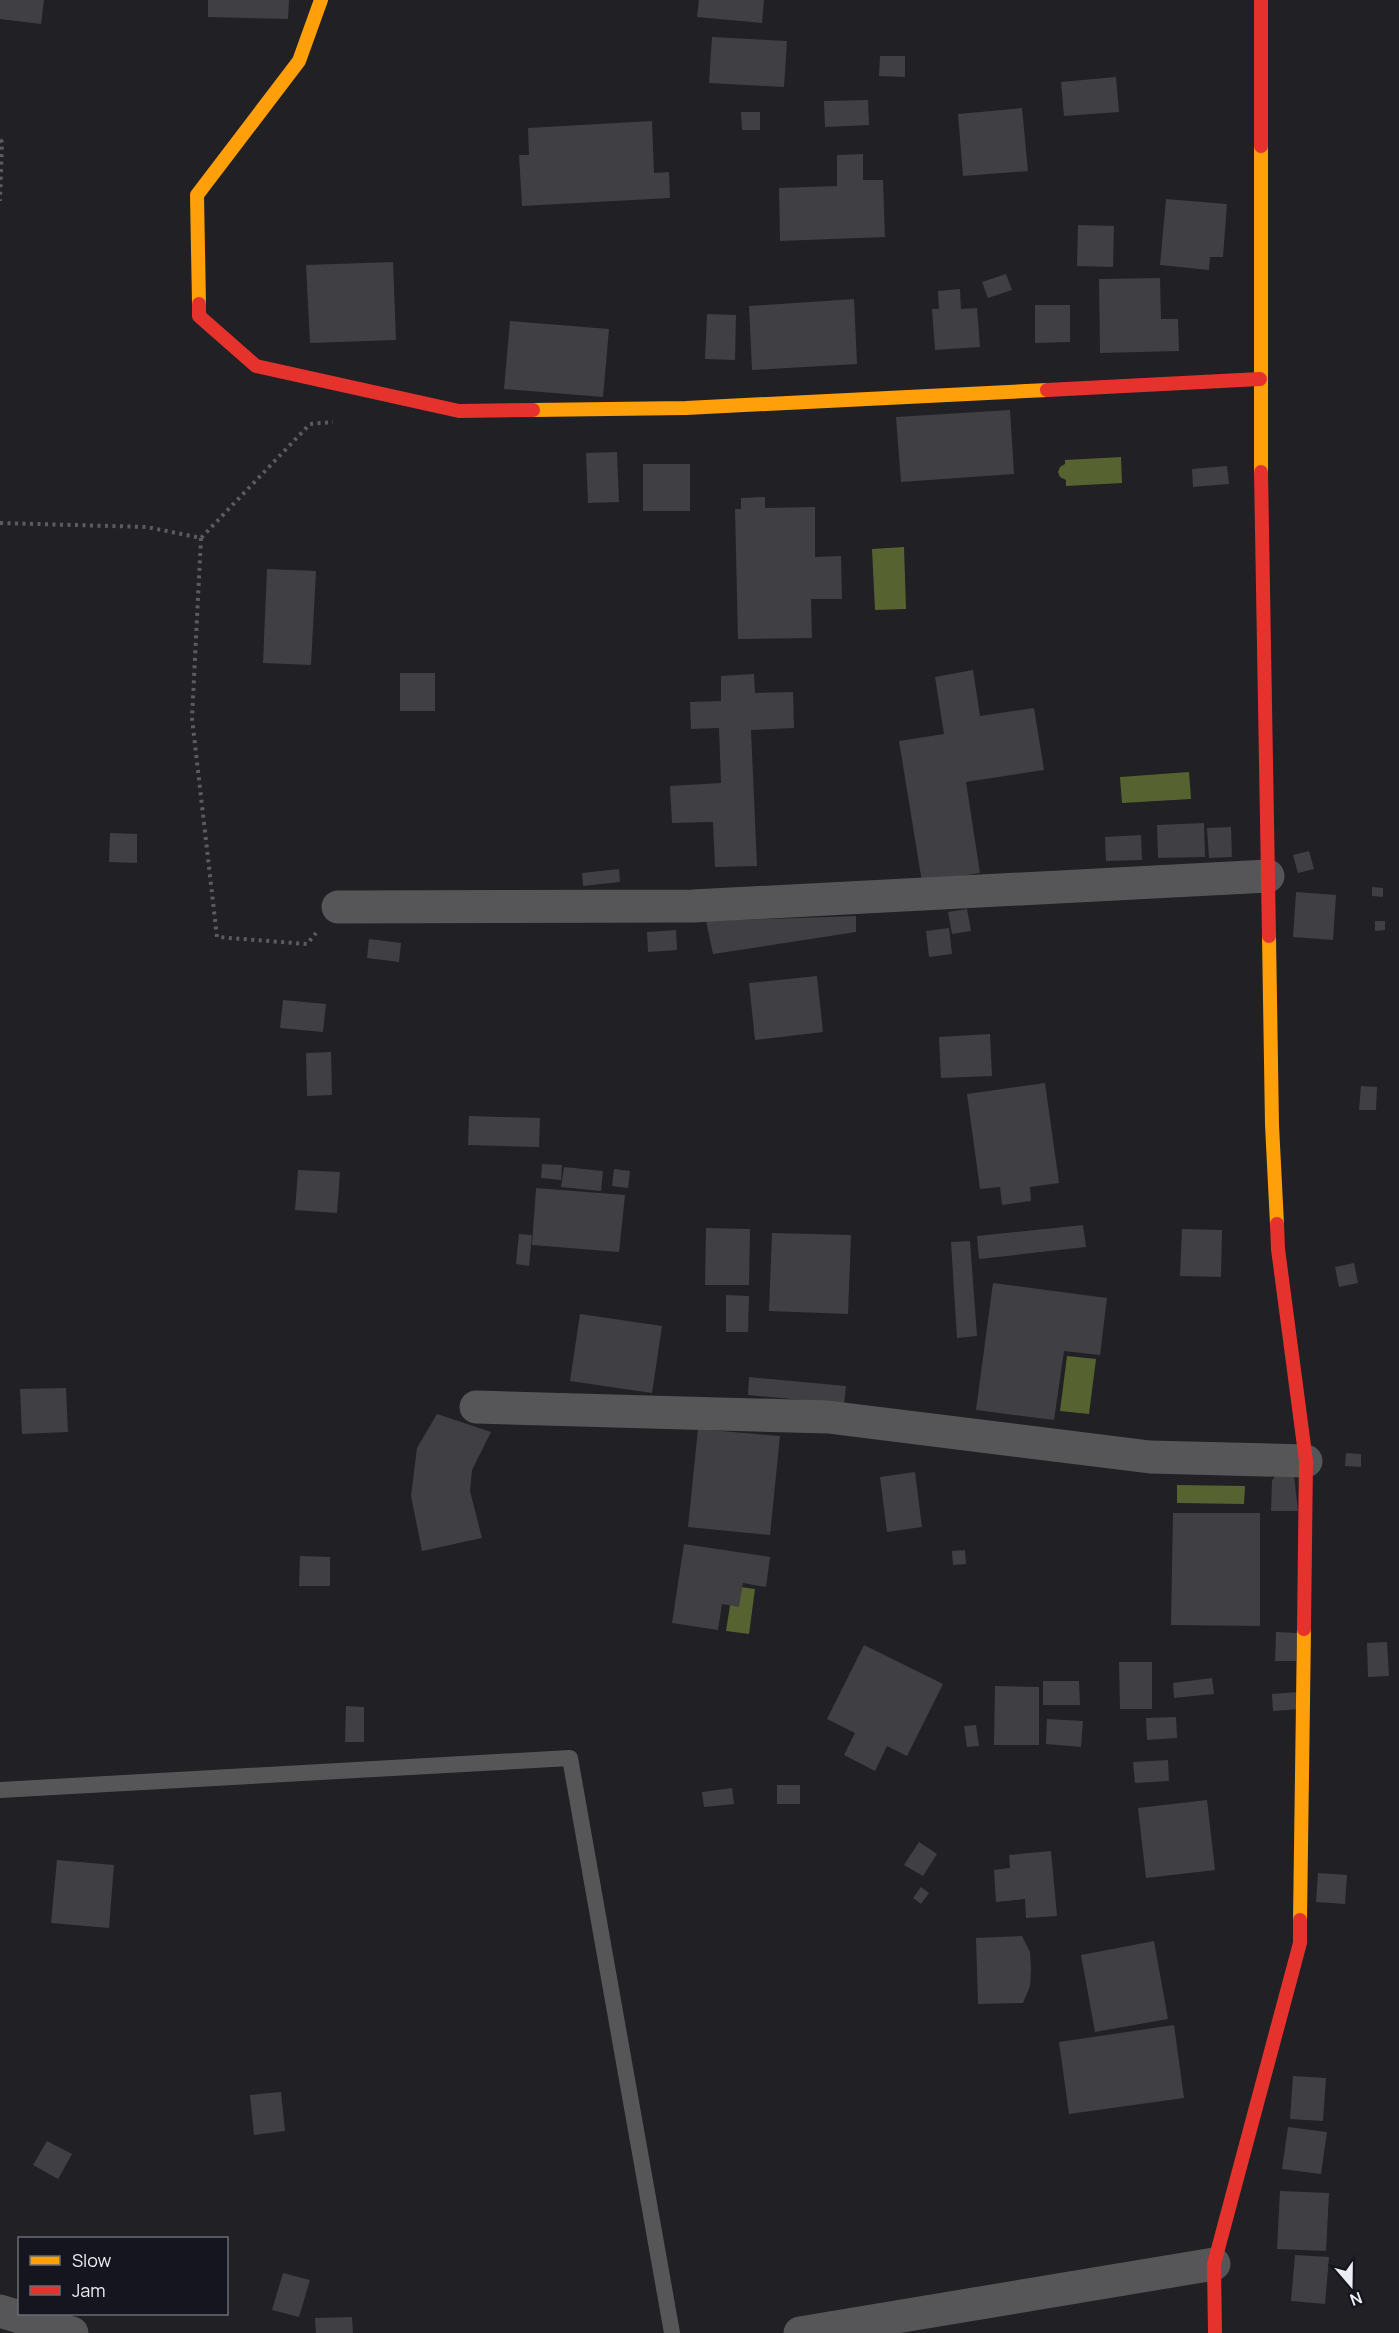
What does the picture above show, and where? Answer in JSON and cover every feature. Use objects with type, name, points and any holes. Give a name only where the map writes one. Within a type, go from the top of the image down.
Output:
[{"type":"street","points":[[321,0],[299,61],[197,195],[199,316],[256,366],[459,411],[686,408],[1260,379]]},
{"type":"street","points":[[1215,2333],[1214,2264],[1300,1943],[1306,1461],[1278,1249],[1272,1125],[1260,379],[1261,0]]},
{"type":"street","points":[[338,907],[693,906],[1268,876]]},
{"type":"street","points":[[476,1407],[828,1417],[1150,1457],[1306,1461]]},
{"type":"street","points":[[800,2333],[1214,2264]]},
{"type":"street","points":[[0,2312],[72,2333]]},
{"type":"lane","points":[[0,1790],[570,1758],[672,2333]]},
{"type":"path","points":[[0,140],[2,142],[0,201]]},
{"type":"path","points":[[338,907],[307,944],[217,937],[192,718],[201,538],[310,424],[344,421]]},
{"type":"path","points":[[0,523],[147,527],[201,538]]},
{"type":"shaded area","points":[[1121,457],[1122,483],[1066,486],[1066,480],[1060,477],[1058,472],[1065,464],[1065,460]]},
{"type":"shaded area","points":[[904,547],[906,609],[875,610],[872,549]]},
{"type":"shaded area","points":[[1189,772],[1191,799],[1122,803],[1120,777]]},
{"type":"shaded area","points":[[1067,1356],[1096,1359],[1089,1414],[1060,1411]]},
{"type":"shaded area","points":[[1177,1485],[1245,1486],[1244,1504],[1177,1503]]},
{"type":"shaded area","points":[[733,1586],[755,1589],[749,1634],[726,1631]]},
{"type":"building","points":[[0,0],[44,0],[41,24],[0,19]]},
{"type":"building","points":[[208,0],[289,0],[288,19],[208,17]]},
{"type":"building","points":[[699,0],[764,0],[762,23],[697,17]]},
{"type":"building","points":[[712,37],[787,41],[784,87],[709,83]]},
{"type":"building","points":[[880,56],[905,56],[905,77],[879,76]]},
{"type":"building","points":[[1116,77],[1119,112],[1064,116],[1061,82]]},
{"type":"building","points":[[868,100],[869,125],[825,127],[824,101]]},
{"type":"building","points":[[1022,108],[1028,171],[963,176],[958,114]]},
{"type":"building","points":[[741,112],[760,112],[760,130],[742,130]]},
{"type":"building","points":[[652,121],[654,173],[669,172],[670,198],[522,206],[519,155],[529,155],[528,128]]},
{"type":"building","points":[[863,154],[863,180],[883,180],[885,237],[780,241],[779,188],[837,186],[837,155]]},
{"type":"building","points":[[1166,199],[1227,204],[1223,257],[1210,257],[1209,270],[1160,265]]},
{"type":"building","points":[[1078,225],[1114,226],[1113,267],[1077,266]]},
{"type":"building","points":[[393,262],[396,340],[310,343],[306,265]]},
{"type":"building","points":[[1006,274],[1012,290],[988,298],[982,282]]},
{"type":"building","points":[[1160,278],[1161,319],[1178,319],[1179,351],[1100,353],[1099,279]]},
{"type":"building","points":[[960,289],[961,309],[977,308],[980,347],[935,350],[932,309],[939,309],[938,291]]},
{"type":"building","points":[[854,299],[857,364],[752,370],[749,306]]},
{"type":"building","points":[[1035,305],[1070,305],[1070,342],[1035,343]]},
{"type":"building","points":[[707,314],[736,315],[735,360],[705,359]]},
{"type":"building","points":[[510,321],[609,329],[603,397],[504,389]]},
{"type":"building","points":[[1010,410],[1014,474],[901,482],[896,417]]},
{"type":"building","points":[[617,452],[619,502],[588,503],[586,453]]},
{"type":"building","points":[[643,464],[690,464],[690,511],[643,511]]},
{"type":"building","points":[[1227,466],[1229,484],[1193,487],[1192,469]]},
{"type":"building","points":[[765,497],[765,508],[815,507],[815,557],[841,556],[842,599],[811,599],[812,638],[738,639],[735,509],[741,509],[741,498]]},
{"type":"building","points":[[267,569],[316,571],[311,665],[263,663]]},
{"type":"building","points":[[973,670],[980,716],[1034,708],[1044,770],[966,782],[980,873],[922,882],[899,741],[944,734],[935,677]]},
{"type":"building","points":[[400,673],[435,673],[435,711],[400,711]]},
{"type":"building","points":[[754,674],[755,693],[793,692],[794,728],[751,730],[757,866],[715,867],[713,822],[672,823],[670,786],[721,783],[719,728],[691,729],[690,702],[721,701],[721,676]]},
{"type":"building","points":[[1204,823],[1205,857],[1158,858],[1157,825]]},
{"type":"building","points":[[1231,827],[1232,857],[1209,858],[1207,828]]},
{"type":"building","points":[[110,833],[137,834],[137,863],[109,862]]},
{"type":"building","points":[[1141,835],[1142,860],[1106,861],[1105,837]]},
{"type":"building","points":[[1309,851],[1314,869],[1298,873],[1293,855]]},
{"type":"building","points":[[619,869],[620,882],[583,886],[582,873]]},
{"type":"building","points":[[1372,887],[1383,888],[1383,897],[1372,896]]},
{"type":"building","points":[[1296,892],[1336,895],[1333,940],[1293,937]]},
{"type":"building","points":[[967,909],[971,931],[952,934],[948,912]]},
{"type":"building","points":[[856,916],[856,932],[713,954],[706,921]]},
{"type":"building","points":[[1375,921],[1385,921],[1385,930],[1375,931]]},
{"type":"building","points":[[949,928],[952,954],[929,957],[926,931]]},
{"type":"building","points":[[676,930],[677,950],[648,952],[647,932]]},
{"type":"building","points":[[369,939],[401,943],[399,962],[367,958]]},
{"type":"building","points":[[817,976],[823,1032],[755,1040],[749,983]]},
{"type":"building","points":[[283,1000],[326,1004],[323,1032],[280,1028]]},
{"type":"building","points":[[990,1034],[992,1076],[941,1078],[939,1037]]},
{"type":"building","points":[[331,1052],[332,1095],[307,1096],[306,1053]]},
{"type":"building","points":[[1045,1083],[1059,1183],[1030,1187],[1031,1201],[1002,1205],[1000,1187],[980,1189],[967,1094]]},
{"type":"building","points":[[1361,1086],[1377,1087],[1376,1110],[1359,1110]]},
{"type":"building","points":[[469,1116],[540,1118],[539,1147],[468,1145]]},
{"type":"building","points":[[542,1164],[562,1165],[561,1180],[541,1178]]},
{"type":"building","points":[[564,1167],[603,1171],[601,1191],[561,1187]]},
{"type":"building","points":[[614,1169],[630,1171],[628,1188],[612,1186]]},
{"type":"building","points":[[298,1170],[340,1172],[337,1213],[295,1210]]},
{"type":"building","points":[[536,1188],[625,1195],[619,1252],[532,1245]]},
{"type":"building","points":[[1083,1225],[1086,1247],[979,1259],[977,1236]]},
{"type":"building","points":[[706,1228],[750,1229],[749,1285],[705,1285]]},
{"type":"building","points":[[1182,1229],[1222,1230],[1221,1277],[1180,1276]]},
{"type":"building","points":[[772,1233],[851,1235],[848,1314],[769,1311]]},
{"type":"building","points":[[519,1234],[532,1235],[529,1266],[516,1264]]},
{"type":"building","points":[[970,1241],[977,1336],[957,1338],[951,1242]]},
{"type":"building","points":[[1354,1263],[1358,1283],[1339,1287],[1335,1267]]},
{"type":"building","points":[[993,1283],[1107,1298],[1100,1355],[1064,1351],[1054,1420],[976,1410]]},
{"type":"building","points":[[726,1295],[749,1296],[748,1332],[726,1332]]},
{"type":"building","points":[[580,1314],[662,1326],[652,1393],[570,1381]]},
{"type":"building","points":[[749,1377],[846,1386],[844,1404],[748,1395]]},
{"type":"building","points":[[66,1388],[68,1432],[22,1434],[20,1389]]},
{"type":"building","points":[[437,1414],[491,1432],[472,1470],[470,1491],[482,1538],[422,1551],[411,1496],[417,1448]]},
{"type":"building","points":[[698,1429],[780,1436],[770,1535],[688,1527]]},
{"type":"building","points":[[1346,1453],[1361,1454],[1361,1467],[1345,1466]]},
{"type":"building","points":[[915,1472],[922,1527],[887,1532],[880,1477]]},
{"type":"building","points":[[1275,1476],[1294,1476],[1298,1511],[1271,1511],[1272,1481]]},
{"type":"building","points":[[1173,1513],[1260,1513],[1260,1626],[1171,1625]]},
{"type":"building","points":[[684,1544],[770,1557],[766,1587],[743,1583],[739,1607],[722,1604],[718,1630],[672,1623]]},
{"type":"building","points":[[965,1550],[966,1564],[953,1565],[952,1551]]},
{"type":"building","points":[[300,1556],[330,1557],[330,1586],[299,1586]]},
{"type":"building","points":[[1276,1632],[1297,1633],[1296,1661],[1275,1661]]},
{"type":"building","points":[[1387,1642],[1389,1676],[1368,1677],[1367,1643]]},
{"type":"building","points":[[864,1645],[943,1684],[907,1756],[887,1746],[875,1771],[844,1755],[855,1733],[827,1719]]},
{"type":"building","points":[[1119,1662],[1152,1662],[1152,1709],[1120,1709]]},
{"type":"building","points":[[1212,1678],[1214,1694],[1174,1698],[1173,1683]]},
{"type":"building","points":[[1043,1681],[1079,1681],[1080,1705],[1043,1705]]},
{"type":"building","points":[[995,1686],[1039,1687],[1039,1745],[994,1745]]},
{"type":"building","points":[[1299,1692],[1300,1709],[1273,1711],[1272,1694]]},
{"type":"building","points":[[346,1706],[364,1707],[364,1742],[345,1742]]},
{"type":"building","points":[[1176,1717],[1177,1738],[1147,1740],[1146,1718]]},
{"type":"building","points":[[1047,1719],[1083,1721],[1081,1747],[1046,1744]]},
{"type":"building","points":[[976,1725],[979,1746],[967,1747],[964,1726]]},
{"type":"building","points":[[1168,1760],[1169,1781],[1135,1783],[1133,1762]]},
{"type":"building","points":[[777,1785],[800,1785],[800,1804],[777,1804]]},
{"type":"building","points":[[732,1788],[734,1804],[704,1807],[702,1792]]},
{"type":"building","points":[[1207,1800],[1215,1870],[1146,1878],[1138,1808]]},
{"type":"building","points":[[919,1842],[937,1854],[923,1876],[904,1865]]},
{"type":"building","points":[[1051,1851],[1057,1916],[1026,1918],[1025,1899],[996,1902],[994,1870],[1010,1868],[1009,1855]]},
{"type":"building","points":[[57,1860],[114,1865],[109,1928],[51,1923]]},
{"type":"building","points":[[1318,1873],[1347,1875],[1345,1904],[1316,1902]]},
{"type":"building","points":[[921,1887],[929,1893],[921,1904],[913,1898]]},
{"type":"building","points":[[1022,1936],[1030,1952],[1031,1970],[1030,1986],[1023,2003],[978,2004],[976,1938]]},
{"type":"building","points":[[1154,1941],[1168,2019],[1095,2032],[1081,1955]]},
{"type":"building","points":[[1174,2025],[1184,2098],[1069,2114],[1059,2042]]},
{"type":"building","points":[[1293,2076],[1326,2078],[1323,2121],[1290,2119]]},
{"type":"building","points":[[281,2092],[285,2131],[254,2135],[250,2095]]},
{"type":"building","points":[[1288,2127],[1327,2132],[1321,2174],[1282,2169]]},
{"type":"building","points":[[47,2141],[72,2154],[58,2179],[33,2165]]},
{"type":"building","points":[[1280,2191],[1329,2193],[1326,2251],[1277,2249]]},
{"type":"building","points":[[1295,2255],[1329,2257],[1325,2304],[1291,2301]]},
{"type":"building","points":[[283,2273],[310,2280],[299,2317],[272,2310]]},
{"type":"building","points":[[352,2317],[353,2333],[316,2333],[315,2318]]},
{"type":"traffic: slow","points":[[199,304],[197,195],[299,61],[321,0]]},
{"type":"traffic: slow","points":[[1261,146],[1261,472]]},
{"type":"traffic: slow","points":[[533,410],[686,408],[1047,390]]},
{"type":"traffic: slow","points":[[1269,936],[1272,1125],[1277,1224]]},
{"type":"traffic: slow","points":[[1300,1920],[1304,1629]]},
{"type":"traffic: jam","points":[[1261,0],[1261,146]]},
{"type":"traffic: jam","points":[[199,304],[199,316],[256,366],[459,411],[533,410]]},
{"type":"traffic: jam","points":[[1047,390],[1260,379]]},
{"type":"traffic: jam","points":[[1261,472],[1269,936]]},
{"type":"traffic: jam","points":[[1277,1224],[1278,1249],[1306,1461],[1304,1629]]},
{"type":"traffic: jam","points":[[1215,2333],[1214,2264],[1300,1943],[1300,1920]]}]
